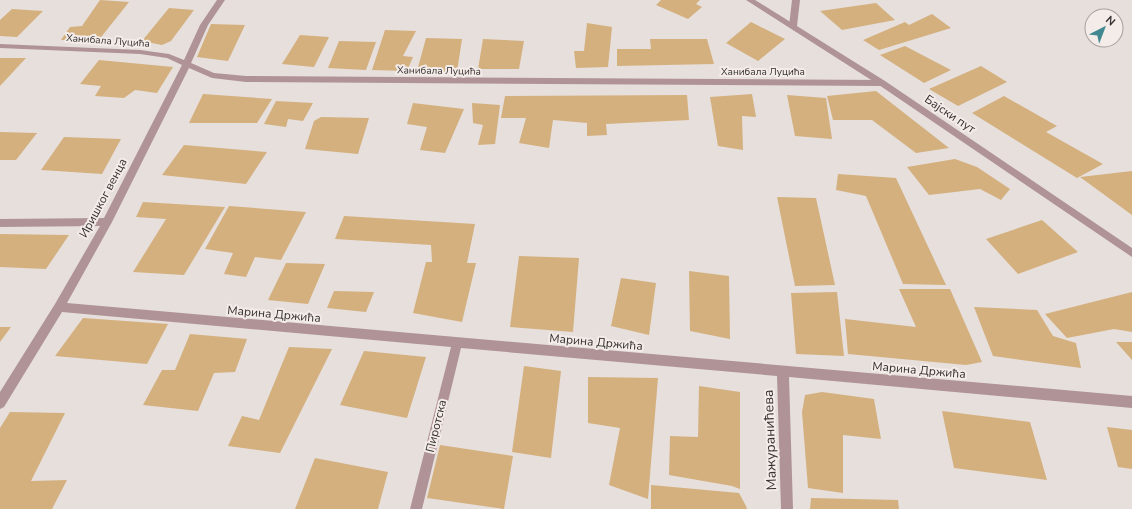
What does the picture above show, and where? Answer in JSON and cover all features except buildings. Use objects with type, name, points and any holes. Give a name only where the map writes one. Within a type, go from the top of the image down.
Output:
[{"type":"street","name":"Иришког венца","points":[[0,403],[59,307],[106,222],[186,65],[204,25],[221,0]]},
{"type":"street","name":"Бајски пут","points":[[750,0],[882,83],[1132,253]]},
{"type":"street","points":[[793,26],[796,0]]},
{"type":"street","name":"Ханибала Луцића","points":[[0,46],[140,52],[169,56],[186,65],[212,75],[246,79],[455,82],[650,81],[882,83]]},
{"type":"street","points":[[0,223],[106,222]]},
{"type":"street","name":"Марина Држића","points":[[59,307],[1132,402]]},
{"type":"street","name":"Пиротска","points":[[416,509],[457,343]]},
{"type":"street","name":"Мажуранићева","points":[[783,371],[787,509]]}]
